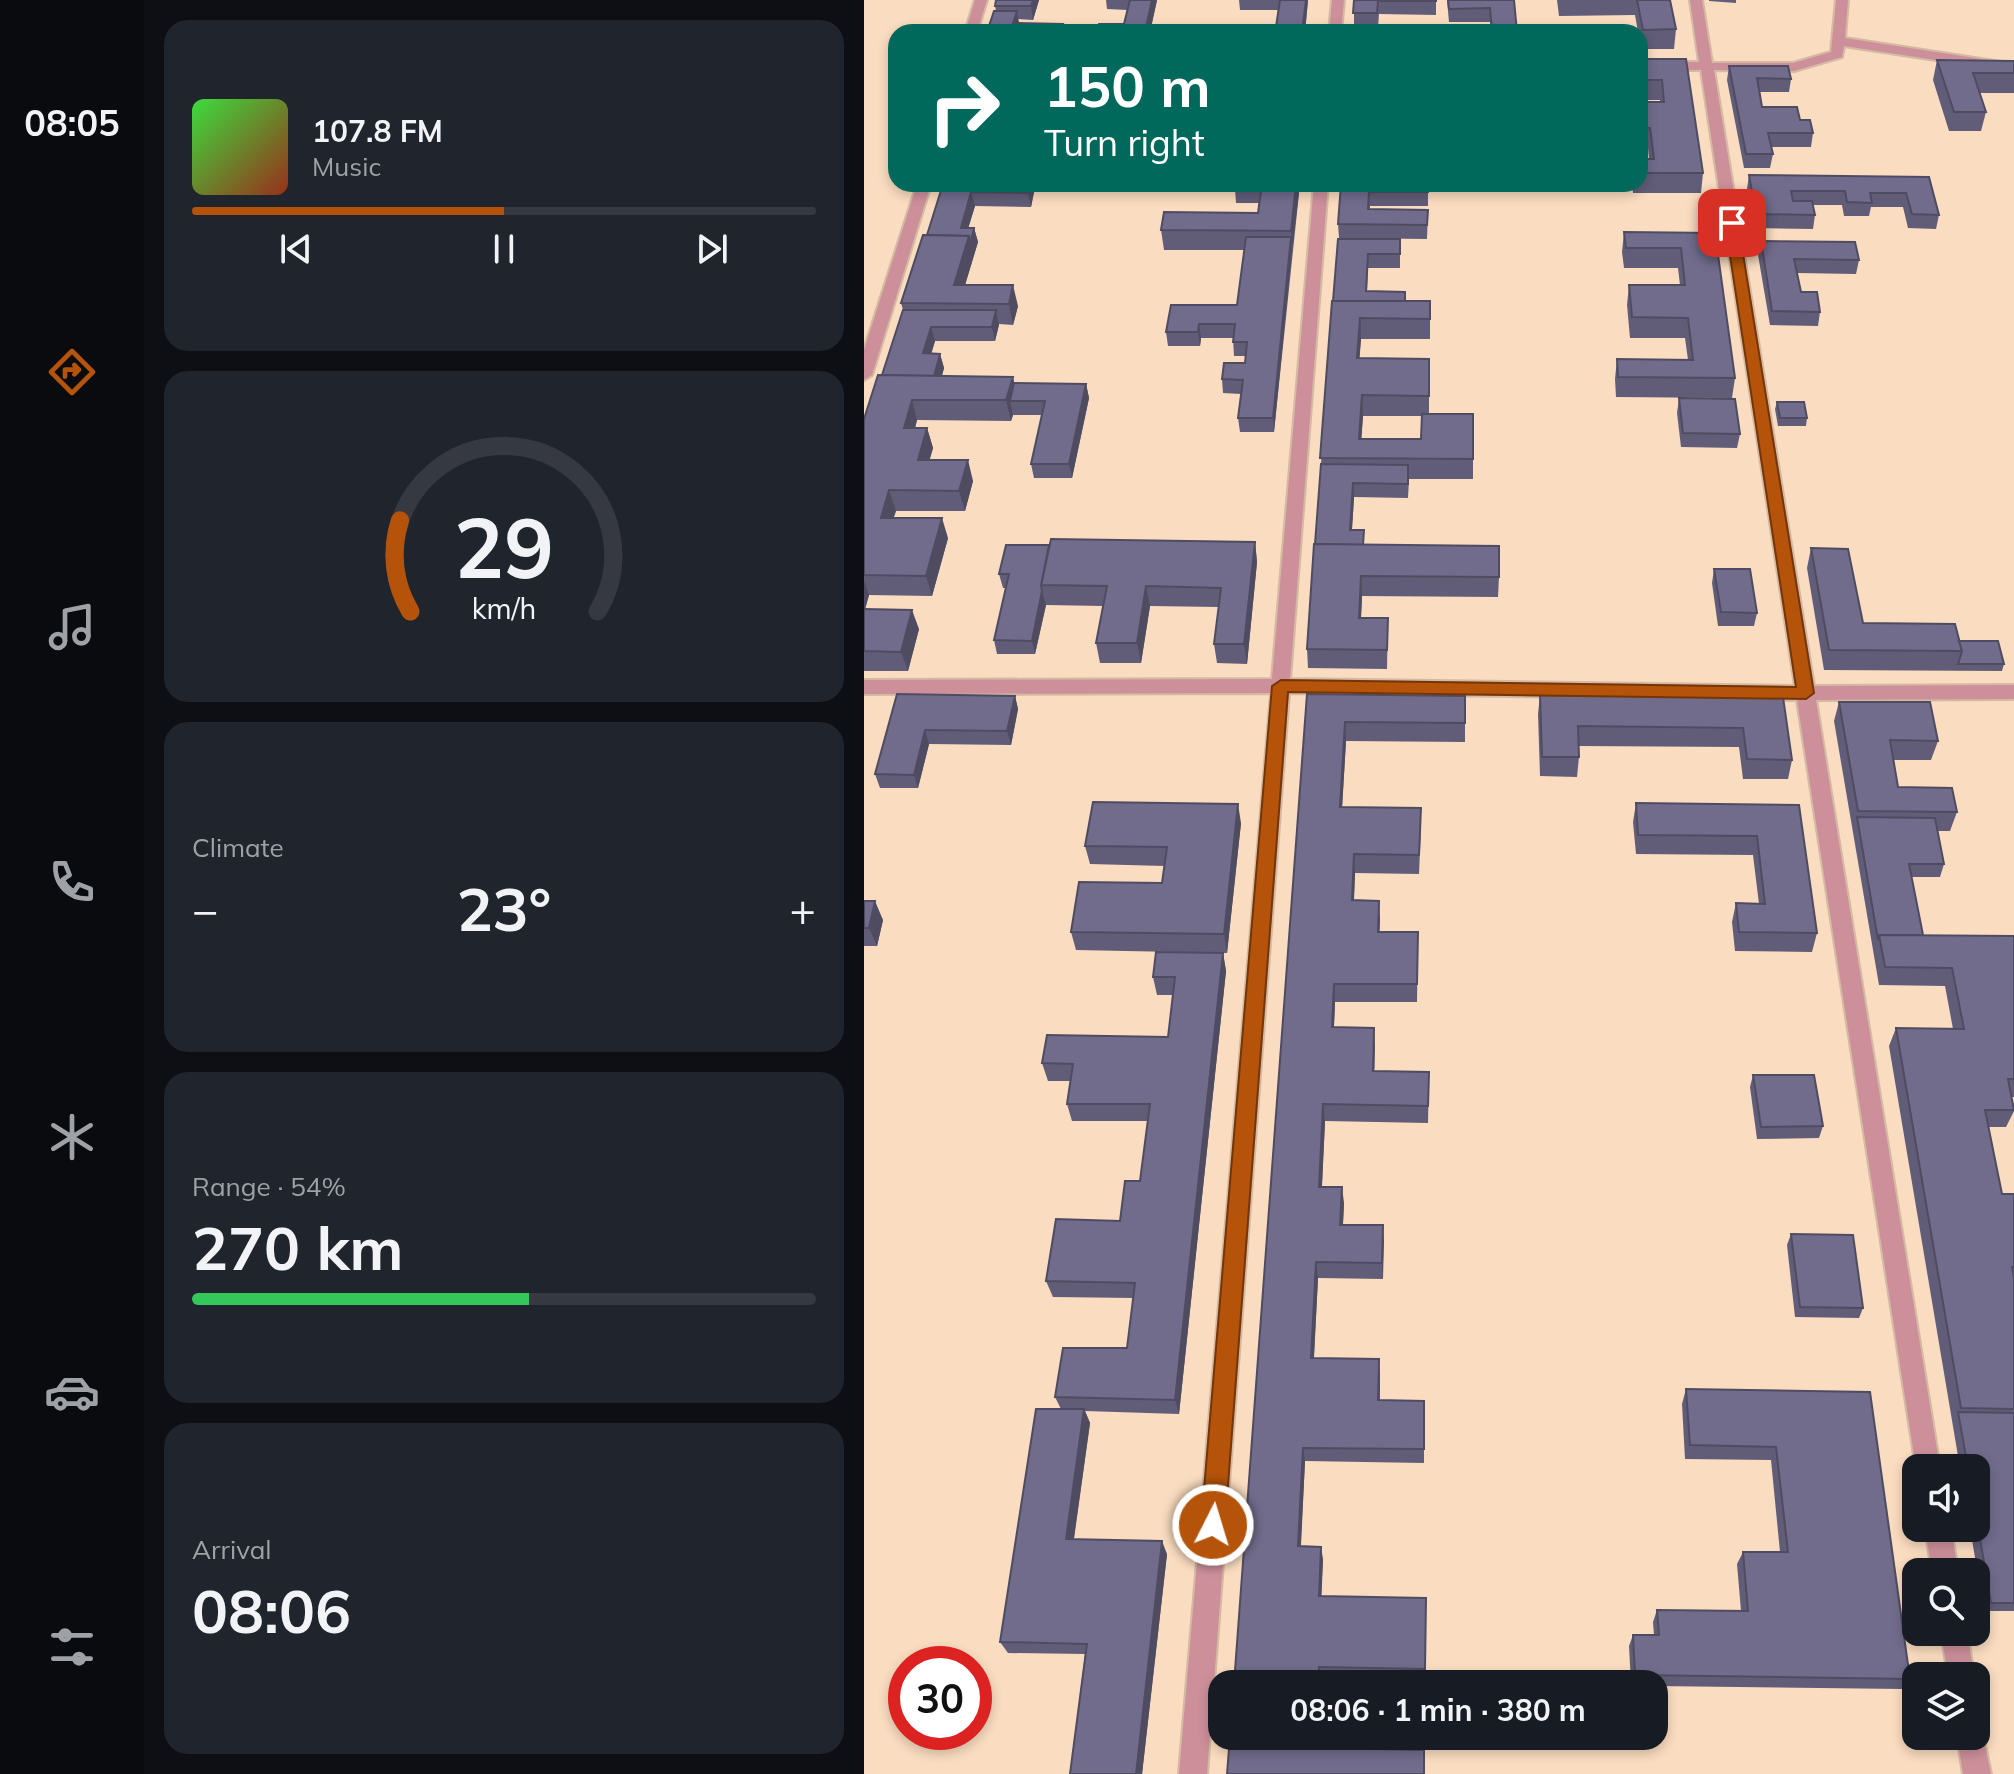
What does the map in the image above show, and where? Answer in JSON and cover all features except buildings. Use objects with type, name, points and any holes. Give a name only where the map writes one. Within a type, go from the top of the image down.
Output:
[{"type":"street","points":[[974,24],[981,0]]},
{"type":"street","points":[[1336,24],[1338,0]]},
{"type":"street","points":[[1696,0],[1926,1454]]},
{"type":"street","points":[[1648,66],[1794,67],[1837,54],[1842,0]]},
{"type":"street","points":[[1838,41],[2014,68]]},
{"type":"street","points":[[864,375],[921,192]]},
{"type":"street","points":[[1193,1774],[1320,192]]},
{"type":"street","points":[[864,687],[1281,686],[1806,693],[2014,692]]},
{"type":"street","points":[[1973,1750],[1977,1774]]},
{"type":"route","points":[[1213,1525],[1281,686],[1806,693],[1732,223]]}]
